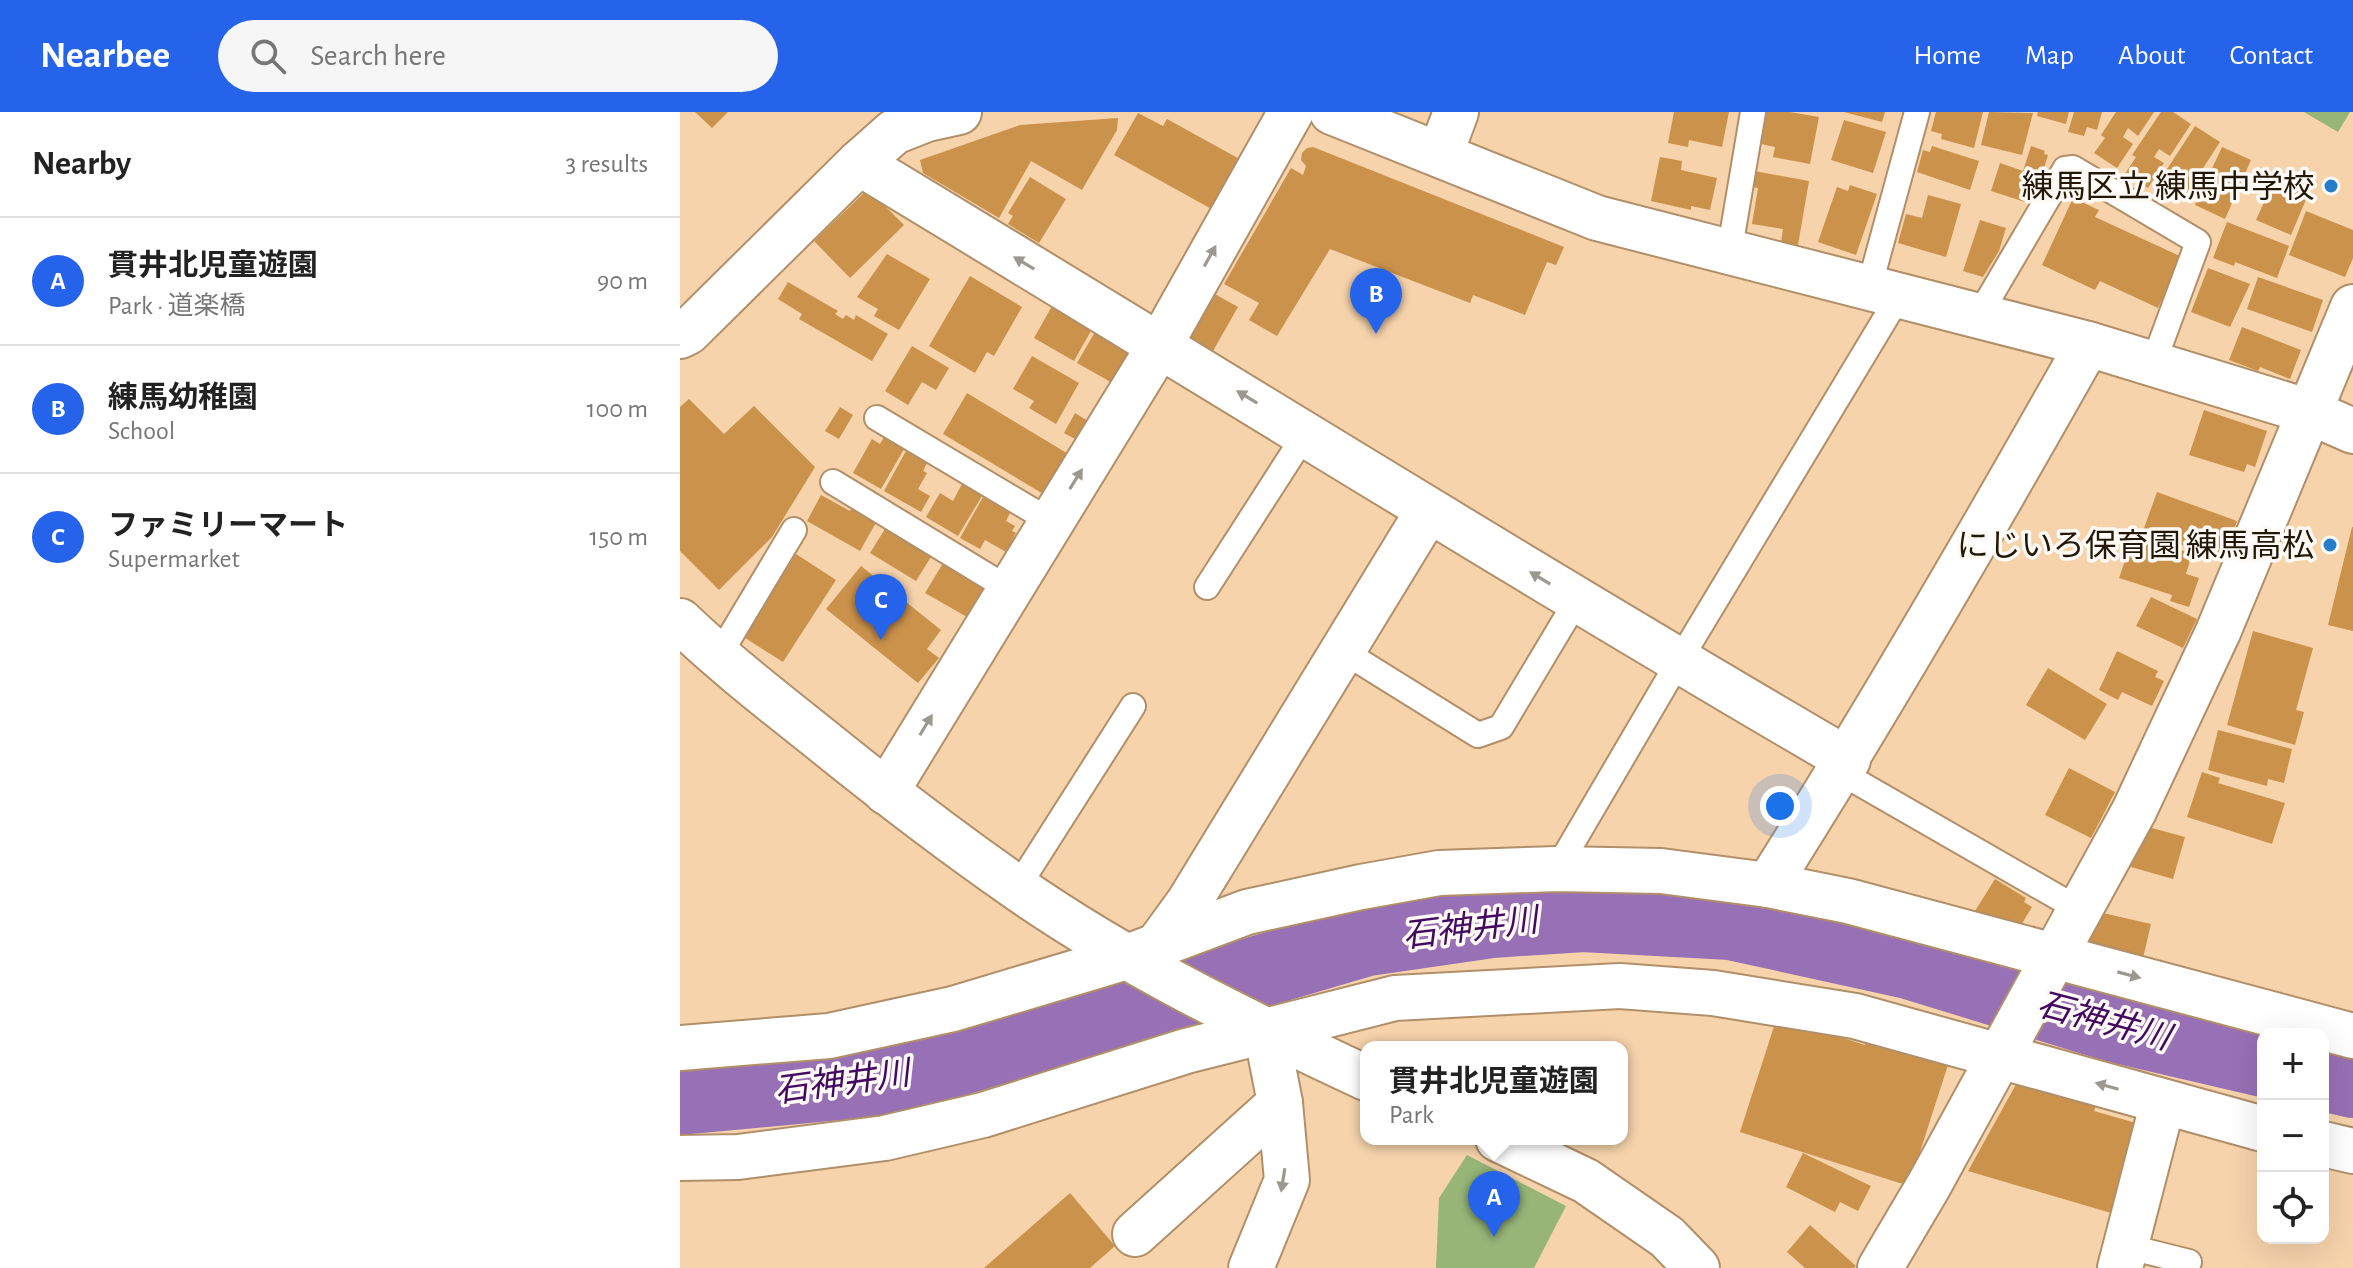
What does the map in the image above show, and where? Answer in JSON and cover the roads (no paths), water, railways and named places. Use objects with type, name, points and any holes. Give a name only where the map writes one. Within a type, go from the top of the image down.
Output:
[{"type":"street","points":[[886,792],[1160,345],[1291,112]]},
{"type":"street","points":[[1332,112],[1597,218],[2088,344],[2310,412],[2353,431]]},
{"type":"street","points":[[1440,155],[1456,112]]},
{"type":"street","points":[[680,336],[688,332],[894,132],[943,114]]},
{"type":"street","points":[[859,163],[1679,661],[1844,766]]},
{"type":"street","points":[[1880,1268],[1929,1185],[2134,811],[2218,632],[2353,307]]},
{"type":"street","points":[[1768,885],[1844,766],[1984,530],[2088,344]]},
{"type":"street","points":[[1142,956],[1189,902],[1428,511]]},
{"type":"street","points":[[680,621],[718,657],[886,792],[1017,888],[1142,956],[1256,1026],[1360,1075]]},
{"type":"street","points":[[680,1048],[829,1036],[953,1009],[1142,956],[1247,912],[1361,887],[1439,873],[1557,869],[1661,871],[1768,885],[1848,901],[2051,959],[2353,1036]]},
{"type":"street","points":[[680,1158],[738,1157],[885,1138],[983,1115],[1256,1026],[1395,998],[1620,986],[1713,993],[1855,1016],[2001,1051],[2163,1102],[2257,1127]]},
{"type":"street","points":[[1251,1268],[1287,1180],[1280,1103],[1256,1026]]},
{"type":"street","points":[[2123,1257],[2163,1102]]},
{"type":"street","points":[[1135,1234],[1280,1103]]},
{"type":"street","points":[[1511,1145],[1586,1181],[1667,1237],[1697,1268]]},
{"type":"street","points":[[2329,1145],[2353,1151]]},
{"type":"lane","points":[[1729,254],[1753,112]]},
{"type":"lane","points":[[1557,869],[1679,661],[1884,292],[1917,112]]},
{"type":"lane","points":[[1978,317],[2065,169],[2073,168],[2198,242],[2153,364]]},
{"type":"lane","points":[[877,418],[1050,521]]},
{"type":"lane","points":[[1207,587],[1306,433]]},
{"type":"lane","points":[[833,482],[1009,589]]},
{"type":"lane","points":[[718,657],[794,530]]},
{"type":"lane","points":[[1343,651],[1478,735],[1501,727],[1577,600]]},
{"type":"lane","points":[[1017,888],[1133,706]]},
{"type":"lane","points":[[1844,766],[2080,910]]},
{"type":"lane","points":[[2123,1257],[2189,1262]]},
{"type":"waterway","name":"石神井川","points":[[680,1099],[893,1079],[1367,940],[1491,922],[1583,916],[1731,924],[1909,963],[2117,1027],[2257,1060]]},
{"type":"waterway","name":"石神井川","points":[[2329,1076],[2353,1082]]},
{"type":"place","name":"練馬区立 練馬中学校","points":[[2331,186]]},
{"type":"place","name":"練馬幼稚園","points":[[1376,334]]},
{"type":"place","name":"にじいろ保育園 練馬高松","points":[[2330,545]]},
{"type":"place","name":"ファミリーマート","points":[[881,640]]},
{"type":"place","name":"貫井北児童遊園","points":[[1494,1237]]}]
